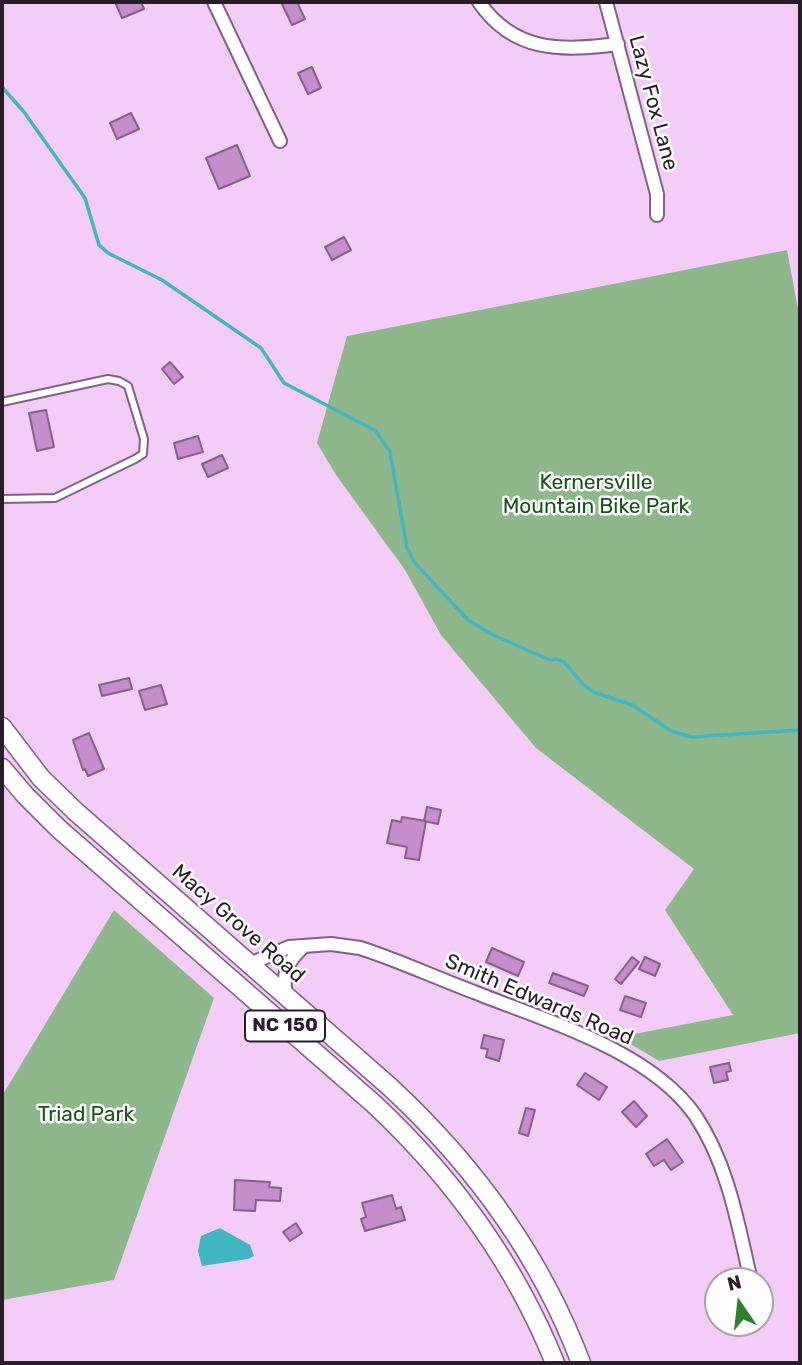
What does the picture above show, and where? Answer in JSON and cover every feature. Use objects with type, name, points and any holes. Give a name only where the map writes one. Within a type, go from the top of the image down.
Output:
[{"type":"main road","name":"Macy Grove Road","points":[[2,727],[25,759],[57,795],[390,1087],[454,1152],[503,1217],[550,1295],[581,1363]]},
{"type":"main road","name":"NC 150","points":[[2,768],[59,829],[374,1104],[436,1168],[473,1215],[506,1264],[534,1315],[555,1363]]},
{"type":"main road","points":[[249,994],[261,992],[269,996],[390,1087]]},
{"type":"street","points":[[214,2],[280,141]]},
{"type":"street","points":[[478,2],[496,22],[515,37],[533,44],[557,48],[585,48],[618,44]]},
{"type":"street","name":"Lazy Fox Lane","points":[[606,2],[657,194],[657,215]]},
{"type":"street","name":"Smith Edwards Road","points":[[250,964],[289,947],[345,945],[374,953],[606,1046],[657,1077],[684,1102],[716,1152],[730,1193],[748,1267]]},
{"type":"street","points":[[286,996],[285,969],[303,947]]},
{"type":"lane","points":[[2,402],[108,379],[120,381],[128,386],[145,439],[143,453],[55,498],[2,499]]},
{"type":"green space","name":"Kernersville Mountain Bike Park","points":[[787,250],[800,320],[800,1033],[659,1061],[619,1037],[733,1015],[665,910],[694,869],[536,748],[441,635],[405,570],[336,475],[317,443],[347,336]]},
{"type":"green space","name":"Triad Park","points":[[114,910],[214,998],[114,1280],[2,1300],[2,1096]]},
{"type":"shaded area","points":[[220,1228],[250,1245],[254,1256],[202,1266],[198,1251],[201,1236]]},
{"type":"building","points":[[115,2],[141,2],[144,9],[122,18]]},
{"type":"building","points":[[281,2],[297,2],[305,19],[292,25]]},
{"type":"building","points":[[312,67],[321,88],[308,94],[298,73]]},
{"type":"building","points":[[131,113],[139,129],[117,139],[110,123]]},
{"type":"building","points":[[237,145],[250,176],[219,189],[206,158]]},
{"type":"building","points":[[344,237],[351,250],[332,260],[325,247]]},
{"type":"building","points":[[170,362],[183,377],[174,384],[162,369]]},
{"type":"building","points":[[46,410],[54,447],[37,451],[29,413]]},
{"type":"building","points":[[198,436],[203,452],[178,459],[174,443]]},
{"type":"building","points":[[222,455],[228,468],[208,477],[202,464]]},
{"type":"building","points":[[129,678],[132,689],[102,696],[99,685]]},
{"type":"building","points":[[161,685],[167,704],[145,710],[139,691]]},
{"type":"building","points":[[89,733],[104,769],[88,776],[85,769],[83,770],[73,740]]},
{"type":"building","points":[[427,807],[441,810],[438,824],[424,821]]},
{"type":"building","points":[[402,817],[426,821],[419,860],[405,858],[407,847],[387,843],[392,820],[401,822]]},
{"type":"building","points":[[492,948],[524,962],[518,976],[486,962]]},
{"type":"building","points":[[632,957],[639,962],[621,984],[615,979]]},
{"type":"building","points":[[645,957],[660,964],[655,976],[639,969]]},
{"type":"building","points":[[553,973],[588,986],[584,996],[549,983]]},
{"type":"building","points":[[625,996],[646,1003],[641,1017],[620,1010]]},
{"type":"building","points":[[484,1035],[504,1040],[499,1061],[486,1057],[488,1049],[481,1048]]},
{"type":"building","points":[[729,1063],[731,1071],[726,1072],[728,1080],[714,1083],[710,1067]]},
{"type":"building","points":[[585,1073],[607,1087],[599,1100],[577,1085]]},
{"type":"building","points":[[634,1101],[647,1116],[636,1127],[622,1112]]},
{"type":"building","points":[[526,1108],[535,1110],[528,1136],[519,1133]]},
{"type":"building","points":[[667,1139],[683,1162],[671,1170],[664,1160],[654,1166],[646,1154]]},
{"type":"building","points":[[235,1180],[270,1182],[269,1187],[281,1188],[280,1201],[256,1200],[255,1211],[234,1210]]},
{"type":"building","points":[[392,1195],[396,1209],[401,1207],[405,1220],[365,1231],[361,1219],[366,1217],[362,1203]]},
{"type":"building","points":[[296,1223],[302,1233],[290,1241],[283,1232]]},
{"type":"waterway","points":[[2,87],[24,112],[85,198],[99,245],[108,253],[162,280],[261,348],[284,383],[376,431],[390,452],[407,548],[415,563],[468,620],[527,650],[550,660],[564,662],[593,692],[632,705],[671,731],[692,737],[800,730]]}]
